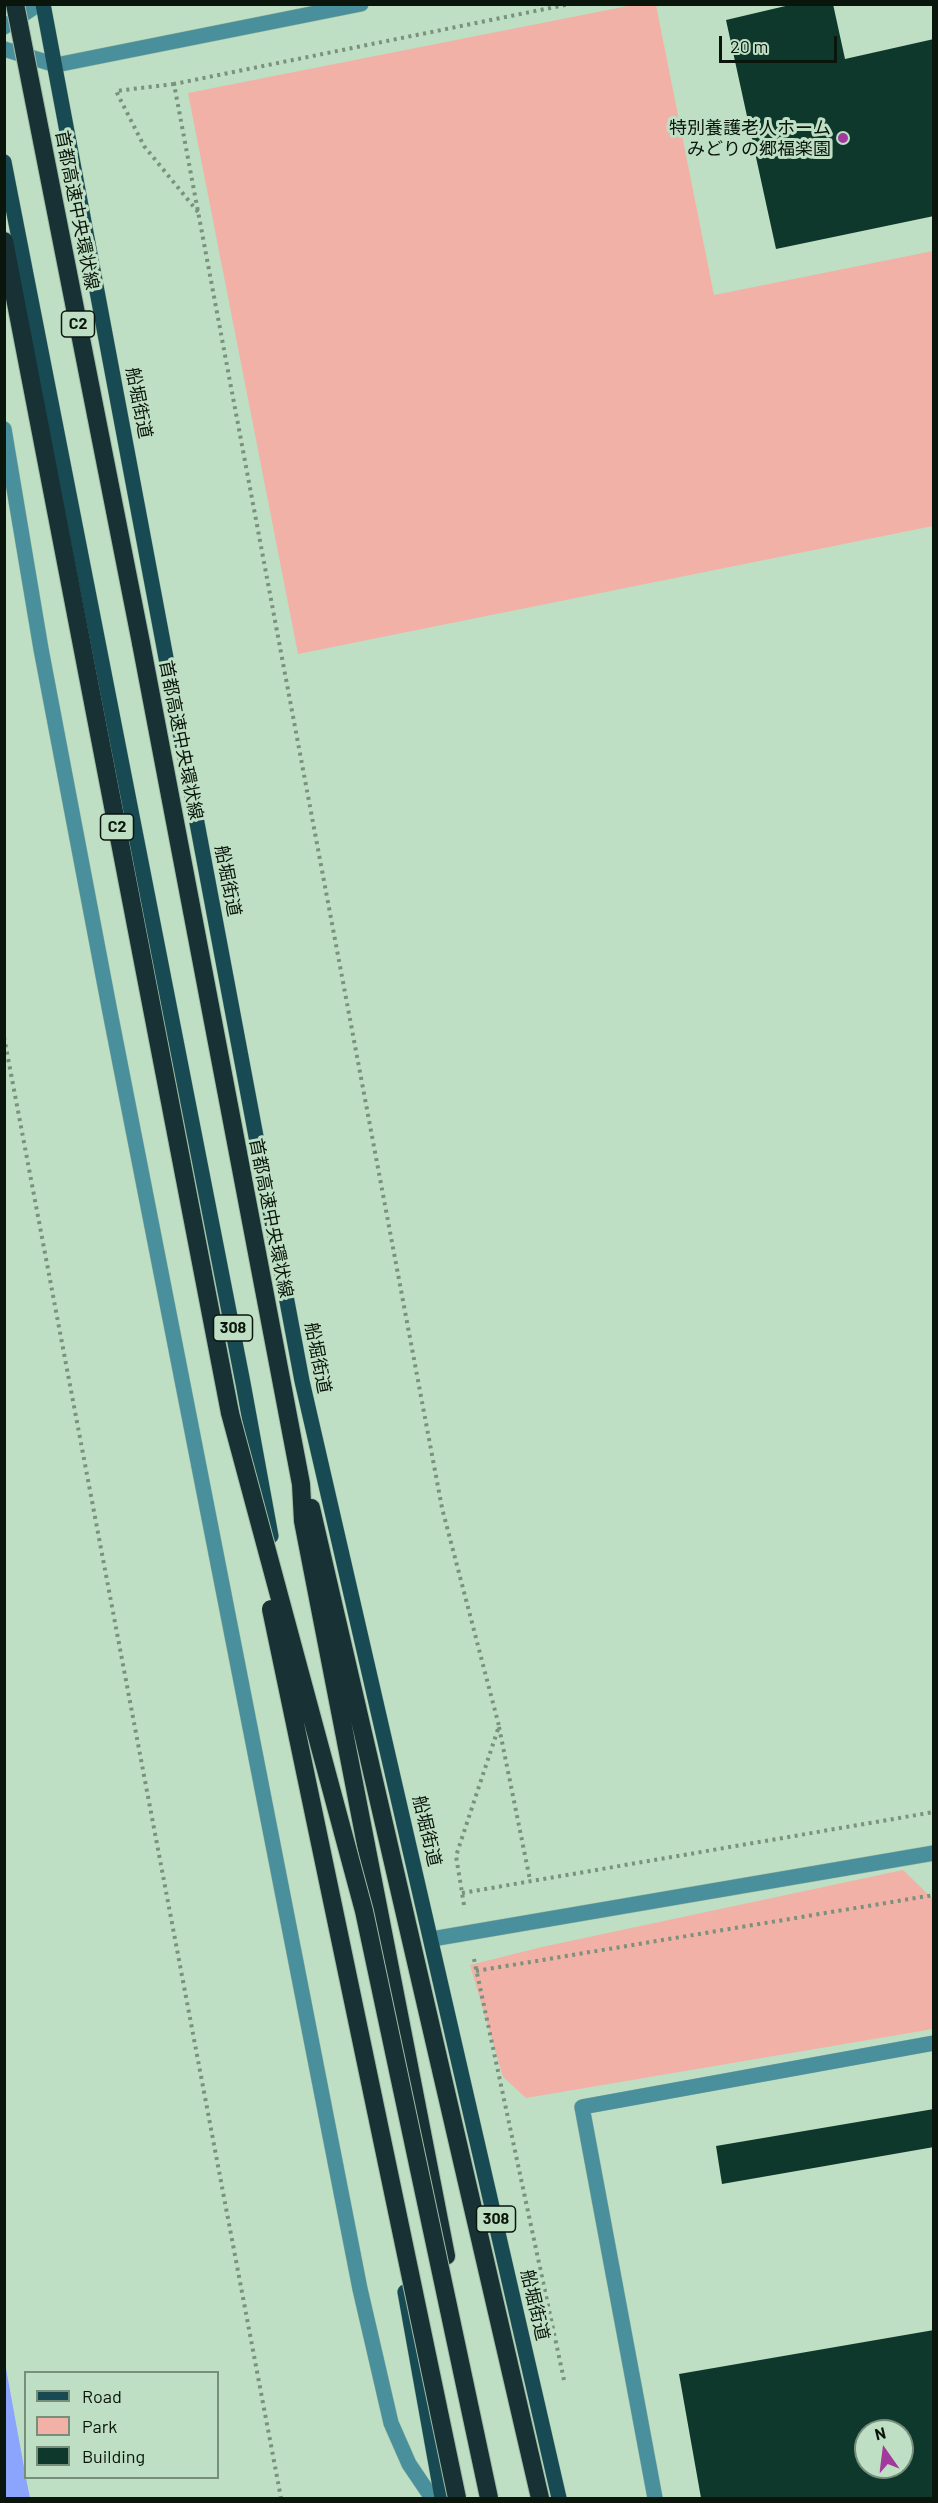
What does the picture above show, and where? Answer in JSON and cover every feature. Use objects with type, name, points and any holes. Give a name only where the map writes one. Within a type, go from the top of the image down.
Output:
[{"type":"highway","name":"首都高速中央環状線","points":[[15,4],[141,643],[301,1484]]},
{"type":"highway","name":"C2","points":[[4,241],[230,1413]]},
{"type":"highway","points":[[230,1413],[364,1911],[491,2499]]},
{"type":"highway","points":[[230,1413],[457,2499]]},
{"type":"highway","points":[[301,1484],[303,1521],[491,2499]]},
{"type":"highway","points":[[301,1484],[314,1515],[540,2499]]},
{"type":"main road","name":"船堀街道","points":[[41,4],[56,65],[302,1381],[559,2499]]},
{"type":"main road","name":"308","points":[[4,162],[243,1383],[442,2499]]},
{"type":"street","points":[[4,27],[41,4]]},
{"type":"street","points":[[4,49],[56,65],[361,4]]},
{"type":"street","points":[[4,429],[16,489],[41,649],[110,1012],[360,2289],[391,2423],[409,2464],[432,2499]]},
{"type":"street","points":[[432,1939],[933,1853]]},
{"type":"street","points":[[655,2499],[582,2108],[933,2043]]},
{"type":"path","points":[[200,214],[144,146],[116,91],[174,84],[570,4]]},
{"type":"path","points":[[174,84],[442,1508],[498,1726],[530,1880]]},
{"type":"path","points":[[4,1037],[282,2499]]},
{"type":"path","points":[[498,1726],[456,1856],[476,1971],[564,2381]]},
{"type":"path","points":[[462,1893],[933,1812]]},
{"type":"path","points":[[476,1971],[933,1895]]},
{"type":"green space","points":[[638,4],[656,5],[714,295],[933,251],[933,526],[298,654],[188,93]]},
{"type":"green space","points":[[903,1870],[933,1899],[933,2029],[526,2098],[503,2077],[470,1965],[542,1947]]},
{"type":"water","points":[[5,2363],[24,2467],[24,2479],[26,2479],[30,2498],[5,2498]]},
{"type":"building","name":"特別養護老人ホーム みどりの郷福楽園","points":[[794,4],[833,4],[845,59],[934,39],[934,216],[776,249],[726,20]]},
{"type":"building","points":[[934,2109],[934,2147],[722,2184],[716,2146]]},
{"type":"building","points":[[934,2330],[934,2498],[701,2498],[679,2374]]},
{"type":"place","name":"特別養護老人ホーム みどりの郷福楽園","points":[[843,138]]}]
